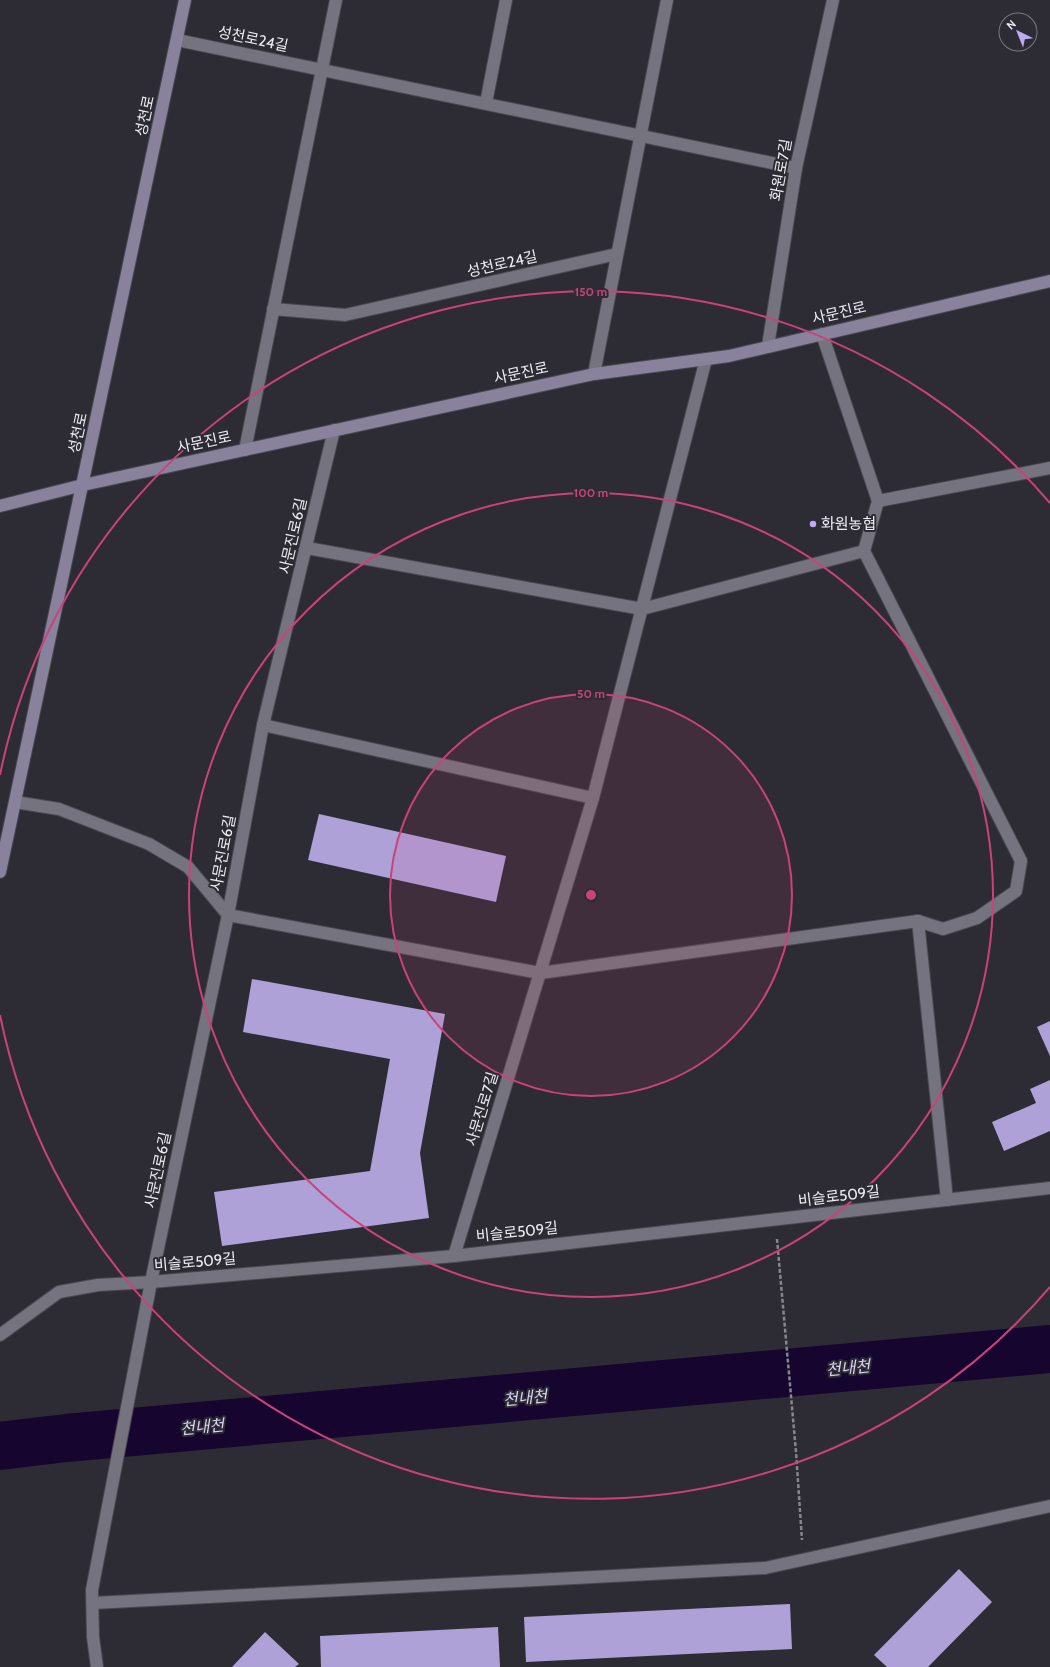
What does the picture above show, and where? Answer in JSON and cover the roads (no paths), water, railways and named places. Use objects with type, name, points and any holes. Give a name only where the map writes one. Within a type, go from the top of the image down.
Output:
[{"type":"street","name":"성천로","points":[[0,872],[186,0]]},
{"type":"street","points":[[245,450],[336,0]]},
{"type":"street","points":[[486,103],[506,0]]},
{"type":"street","points":[[594,374],[667,0]]},
{"type":"street","name":"화원로7길","points":[[768,346],[796,168],[833,0]]},
{"type":"street","name":"성천로24길","points":[[177,40],[796,168]]},
{"type":"street","name":"성천로24길","points":[[273,309],[345,315],[617,254]]},
{"type":"street","name":"사문진로","points":[[0,506],[83,485],[594,374],[729,356],[1050,281]]},
{"type":"street","points":[[15,802],[59,809],[149,844],[188,867],[228,916],[540,973],[918,921],[943,929],[977,918],[1016,891],[1021,860],[864,551],[878,501],[822,334]]},
{"type":"street","name":"사문진로7길","points":[[454,1256],[593,798],[706,359]]},
{"type":"street","name":"사문진로6길","points":[[97,1667],[93,1637],[92,1590],[151,1282],[228,916],[263,725],[307,548],[334,430]]},
{"type":"street","points":[[878,501],[1050,468]]},
{"type":"street","points":[[307,548],[642,609],[864,551]]},
{"type":"street","points":[[263,725],[593,798]]},
{"type":"street","points":[[918,921],[947,1200]]},
{"type":"street","name":"비슬로509길","points":[[0,1335],[59,1292],[98,1285],[151,1282],[454,1256],[1050,1188]]},
{"type":"street","points":[[93,1603],[765,1568],[1050,1506]]},
{"type":"waterway","name":"천내천","points":[[0,1446],[66,1438],[1050,1349]]},
{"type":"place","name":"화원농협","points":[[813,524]]}]
